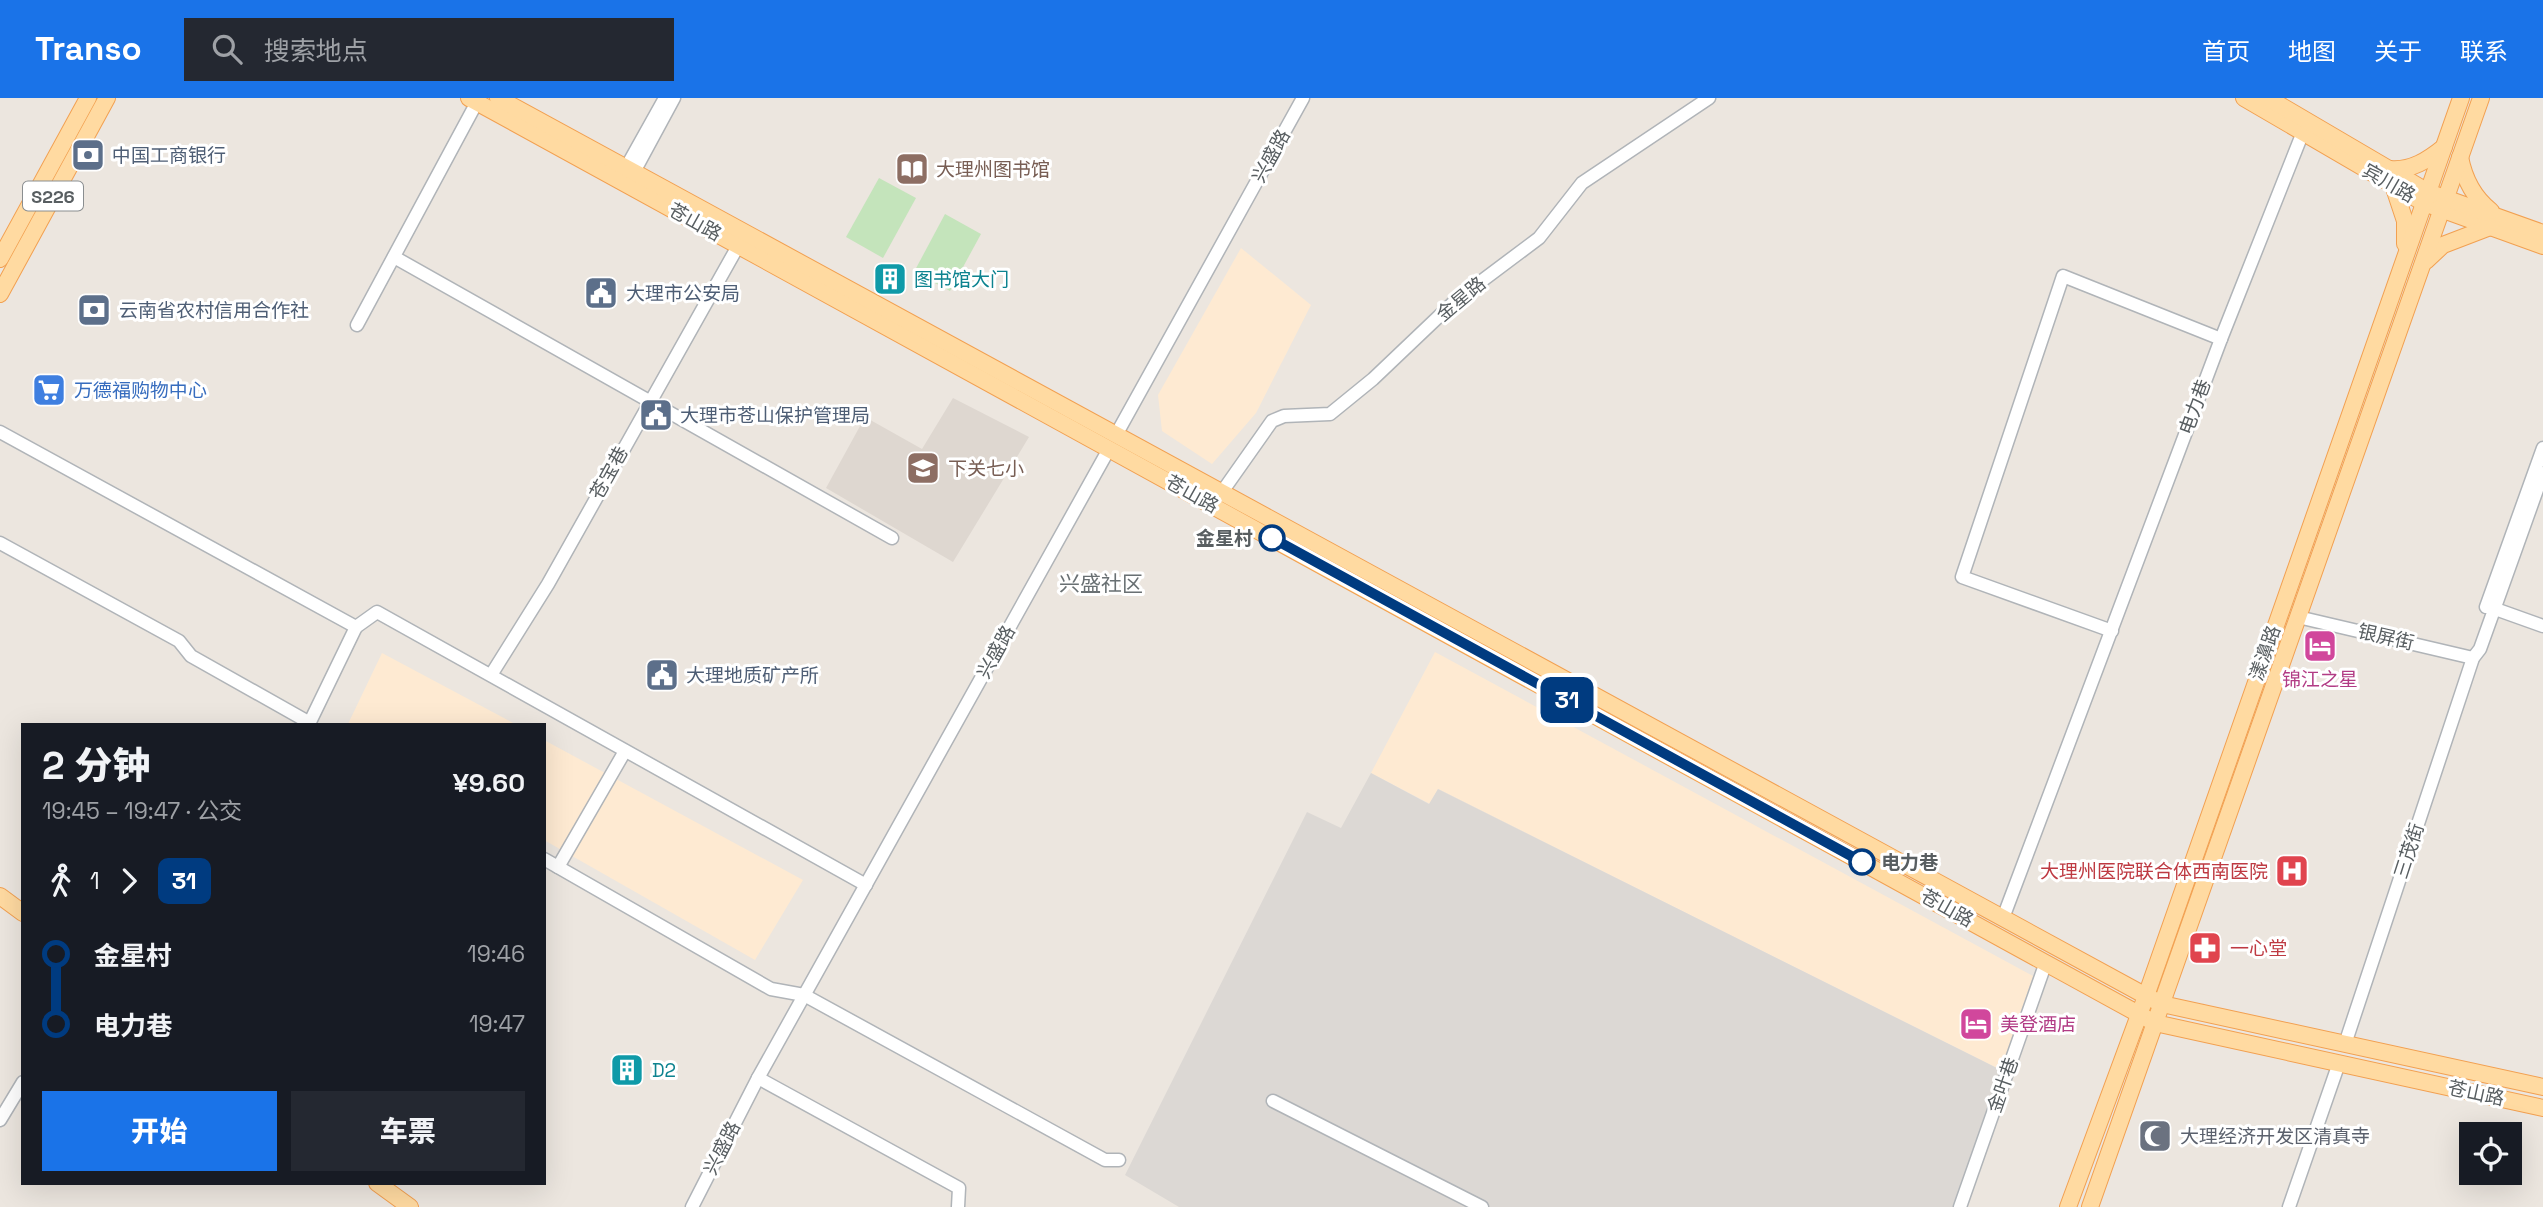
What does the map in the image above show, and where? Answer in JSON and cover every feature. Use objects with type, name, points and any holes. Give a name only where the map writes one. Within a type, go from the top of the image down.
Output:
[{"type":"main road","name":"S226","points":[[0,259],[88,98]]},
{"type":"main road","name":"S226","points":[[0,294],[107,98]]},
{"type":"main road","name":"苍山路","points":[[498,98],[630,170],[742,239]]},
{"type":"main road","name":"宾川路","points":[[2244,98],[2393,185],[2495,222],[2543,233]]},
{"type":"main road","name":"宾川路","points":[[2268,98],[2389,169],[2426,198]]},
{"type":"main road","name":"漾濞路","points":[[2068,1207],[2146,996],[2461,98]]},
{"type":"main road","name":"漾濞路","points":[[2090,1207],[2481,98]]},
{"type":"main road","name":"苍山路","points":[[473,100],[742,239],[1113,442],[2155,1023],[2543,1108]]},
{"type":"main road","points":[[2389,169],[2402,170],[2417,164],[2444,147]]},
{"type":"main road","points":[[2420,268],[2443,246],[2495,222],[2473,191],[2463,171],[2460,157]]},
{"type":"main road","points":[[2393,185],[2405,221],[2406,256]]},
{"type":"main road","name":"宾川路","points":[[2495,222],[2543,246]]},
{"type":"main road","name":"苍山路","points":[[1113,442],[1222,492],[2162,1004],[2543,1087]]},
{"type":"main road","points":[[0,895],[21,911]]},
{"type":"main road","points":[[0,906],[21,922]]},
{"type":"main road","points":[[364,1185],[393,1207]]},
{"type":"main road","points":[[380,1185],[410,1207]]},
{"type":"street","points":[[630,170],[665,98]]},
{"type":"street","points":[[630,170],[674,98]]},
{"type":"street","name":"兴盛路","points":[[692,1207],[758,1078],[1303,98]]},
{"type":"street","name":"金星路","points":[[1222,492],[1272,421],[1284,416],[1330,414],[1373,379],[1455,301],[1539,238],[1582,183],[1709,98]]},
{"type":"street","points":[[357,325],[473,100]]},
{"type":"street","name":"电力巷","points":[[2003,918],[2221,339],[2303,132]]},
{"type":"street","name":"苍宝巷","points":[[491,676],[548,584],[649,399],[742,239]]},
{"type":"street","points":[[394,257],[892,538]]},
{"type":"street","points":[[2112,631],[1962,577],[2063,276],[2221,339]]},
{"type":"street","points":[[0,432],[356,627]]},
{"type":"street","name":"三茂街","points":[[2490,608],[2543,448]]},
{"type":"street","name":"三茂街","points":[[2345,1044],[2473,658],[2472,648],[2543,473]]},
{"type":"street","points":[[0,542],[179,640],[191,656],[308,723]]},
{"type":"street","points":[[2490,608],[2543,626]]},
{"type":"street","points":[[310,723],[356,627],[377,612],[866,885]]},
{"type":"street","name":"银屏街","points":[[2298,617],[2473,658]]},
{"type":"street","points":[[558,867],[625,751]]},
{"type":"street","points":[[546,860],[771,989],[804,995],[1105,1160],[1119,1160]]},
{"type":"street","name":"金叶巷","points":[[1959,1207],[2046,962]]},
{"type":"street","points":[[2289,1207],[2339,1063]]},
{"type":"street","points":[[758,1078],[959,1188],[958,1207]]},
{"type":"street","points":[[0,1121],[21,1085]]},
{"type":"street","points":[[0,1090],[13,1098]]},
{"type":"street","points":[[1273,1101],[1482,1207]]},
{"type":"shaded area","points":[[1241,248],[1311,305],[1256,413],[1212,464],[1162,431],[1158,395]]},
{"type":"shaded area","name":"下关七小","points":[[953,398],[1029,437],[953,562],[826,488],[865,417],[922,449]]},
{"type":"shaded area","points":[[1435,652],[2033,976],[2001,1070],[1438,789],[1430,804],[1371,773]]},
{"type":"shaded area","points":[[382,653],[513,723],[348,723]]},
{"type":"shaded area","points":[[546,741],[803,880],[755,960],[546,841]]},
{"type":"shaded area","points":[[1371,773],[1429,804],[1438,789],[2001,1070],[1953,1207],[1179,1207],[1125,1175],[1307,812],[1341,828]]},
{"type":"green space","points":[[879,178],[916,198],[883,258],[846,237]]},
{"type":"green space","points":[[945,214],[981,234],[950,291],[914,272]]},
{"type":"bus line","name":"31","points":[[1272,538],[1862,862]]},
{"type":"place","name":"中国工商银行","points":[[88,155]]},
{"type":"place","name":"大理州图书馆","points":[[912,169]]},
{"type":"place","name":"图书馆大门","points":[[890,279]]},
{"type":"place","name":"大理市公安局","points":[[601,293]]},
{"type":"place","name":"云南省农村信用合作社","points":[[94,310]]},
{"type":"place","name":"万德福购物中心","points":[[49,390]]},
{"type":"place","name":"大理市苍山保护管理局","points":[[656,415]]},
{"type":"place","name":"下关七小","points":[[923,468]]},
{"type":"place","name":"金星村","points":[[1272,538]]},
{"type":"place","name":"锦江之星","points":[[2320,646]]},
{"type":"place","name":"大理地质矿产所","points":[[662,675]]},
{"type":"place","name":"电力巷","points":[[1862,862]]},
{"type":"place","name":"大理州医院联合体西南医院","points":[[2292,871]]},
{"type":"place","name":"一心堂","points":[[2205,948]]},
{"type":"place","name":"美登酒店","points":[[1976,1024]]},
{"type":"place","name":"D2","points":[[627,1070]]},
{"type":"place","name":"大理经济开发区清真寺","points":[[2155,1136]]},
{"type":"district","name":"兴盛社区","points":[[1101,583]]}]
